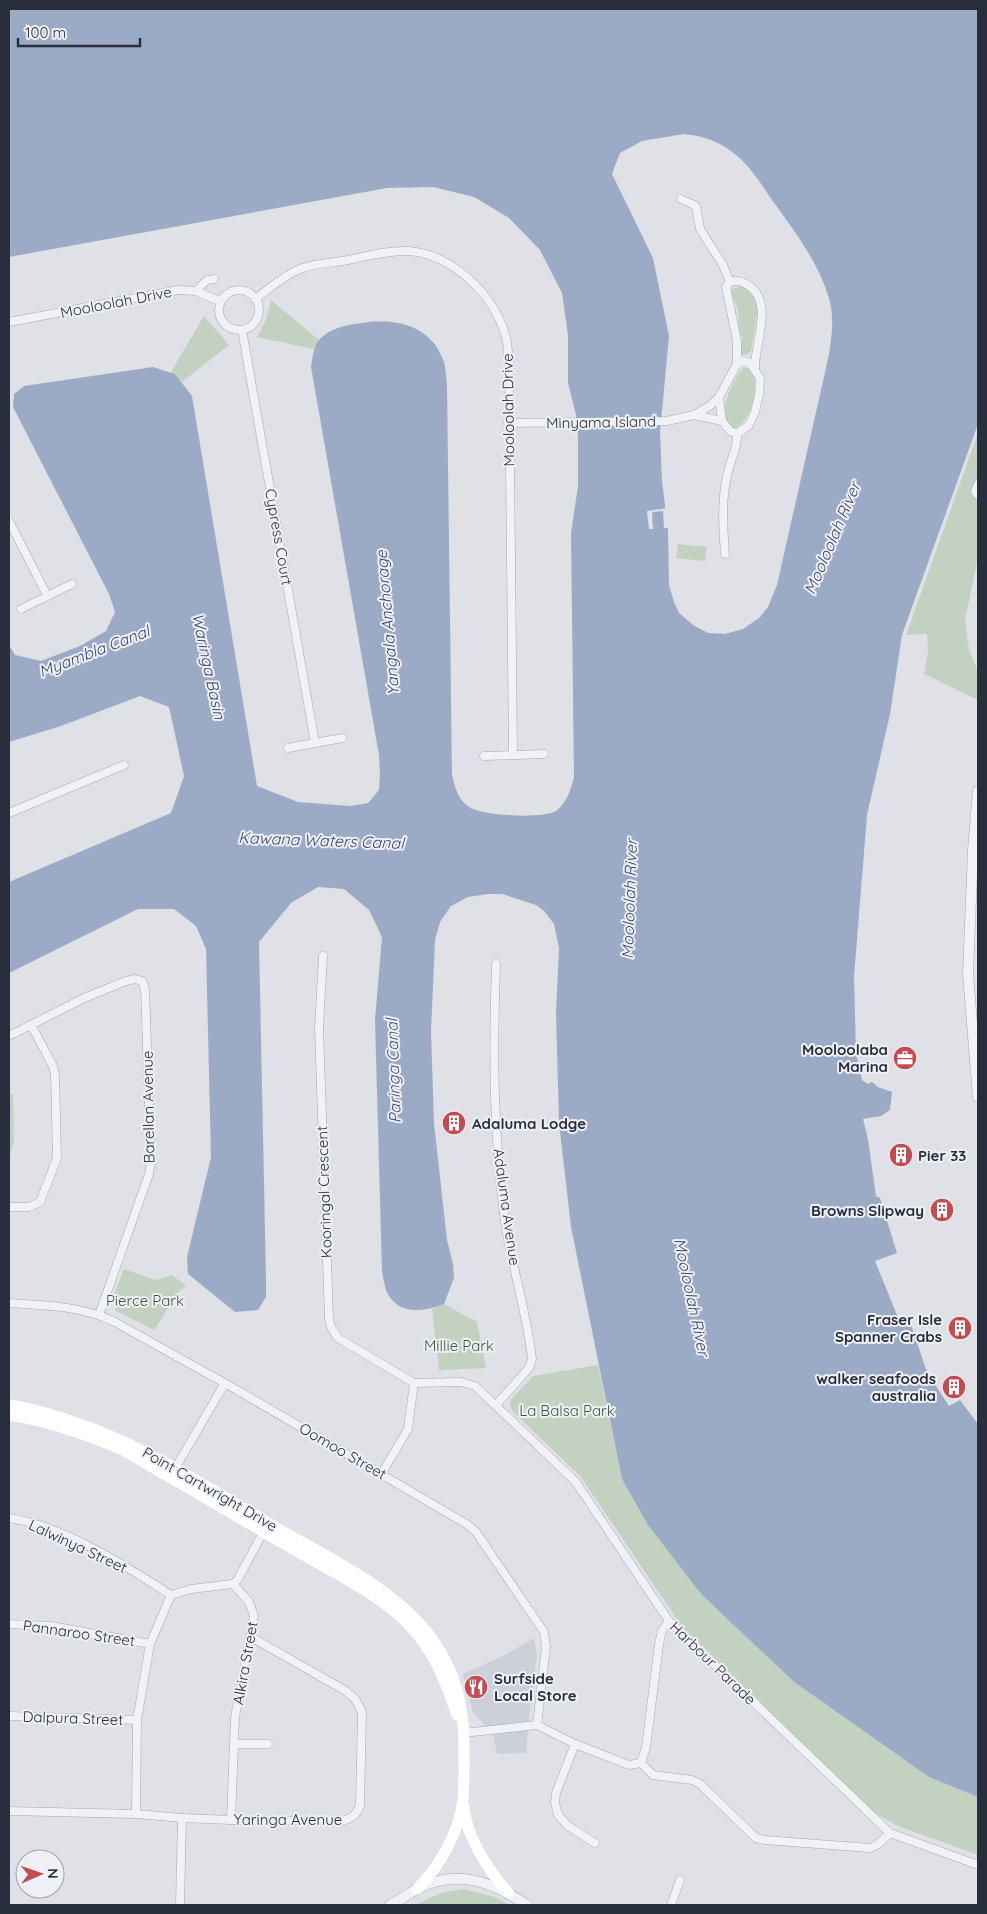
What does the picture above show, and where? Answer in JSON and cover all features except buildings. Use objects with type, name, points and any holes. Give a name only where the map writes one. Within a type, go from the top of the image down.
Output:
[{"type":"main road","name":"Point Cartwright Drive","points":[[9,1405],[52,1415],[98,1429],[127,1442],[173,1473],[266,1527],[354,1573],[418,1622],[442,1654],[459,1696],[463,1712],[464,1733],[463,1801],[458,1818],[443,1855],[432,1873],[416,1889]]},
{"type":"main road","name":"Point Cartwright Drive","points":[[9,1415],[50,1423],[96,1438],[173,1473]]},
{"type":"main road","name":"Point Cartwright Drive","points":[[463,1788],[464,1813],[467,1825],[490,1870],[509,1893]]},
{"type":"street","name":"Minyama Island","points":[[508,423],[666,421],[694,414],[711,405],[719,397],[737,364],[737,341],[726,287],[730,282],[723,265],[700,229],[696,206],[681,199]]},
{"type":"street","name":"Mooloolah Drive","points":[[256,299],[300,269],[409,251],[436,258],[457,269],[474,283],[488,300],[506,338],[509,363],[508,423],[513,754]]},
{"type":"street","points":[[196,291],[207,280],[214,279]]},
{"type":"street","points":[[730,282],[744,283],[755,290],[762,304],[755,369]]},
{"type":"street","name":"Mooloolah Drive","points":[[9,322],[178,290],[196,291],[221,302]]},
{"type":"street","points":[[237,290],[244,291],[256,299],[259,312],[257,318],[253,324],[242,330],[234,329],[223,321],[219,308],[221,302],[225,296],[237,290]]},
{"type":"street","name":"Cypress Court","points":[[242,330],[315,743]]},
{"type":"street","points":[[725,554],[723,521],[728,472],[738,444],[737,434],[749,424],[755,412],[759,395],[760,378],[755,369],[750,362],[745,361],[737,364]]},
{"type":"street","points":[[719,397],[722,421]]},
{"type":"street","name":"Minyama Island","points":[[694,414],[722,421],[730,431],[737,434]]},
{"type":"street","points":[[978,484],[975,491],[978,495]]},
{"type":"street","points":[[9,520],[48,595]]},
{"type":"street","points":[[21,609],[72,584]]},
{"type":"street","points":[[288,748],[342,738]]},
{"type":"street","points":[[484,756],[544,754]]},
{"type":"street","points":[[9,812],[124,765]]},
{"type":"street","points":[[978,791],[973,850],[968,974],[978,1098]]},
{"type":"street","name":"Kooringal Crescent","points":[[323,956],[319,1028],[329,1319],[331,1327],[338,1338],[414,1382]]},
{"type":"street","name":"Adaluma Avenue","points":[[496,964],[494,1021],[496,1123],[506,1222],[532,1359],[529,1368],[496,1405]]},
{"type":"street","name":"Barellan Avenue","points":[[31,1025],[84,998],[126,981],[135,979],[142,981],[145,989],[150,1168],[99,1315]]},
{"type":"street","points":[[9,1036],[31,1025],[53,1066],[55,1075],[57,1158],[40,1202],[29,1207],[9,1207]]},
{"type":"street","name":"Oomoo Street","points":[[9,1303],[49,1305],[99,1315],[225,1383],[382,1473],[468,1525],[476,1532],[544,1632],[546,1647],[537,1725]]},
{"type":"street","points":[[382,1473],[408,1430],[414,1382]]},
{"type":"street","name":"Harbour Parade","points":[[414,1382],[469,1383],[496,1405],[575,1481],[669,1621],[890,1833],[978,1866]]},
{"type":"street","points":[[173,1473],[225,1383]]},
{"type":"street","name":"Lalwinya Street","points":[[9,1518],[43,1526],[112,1558],[171,1595]]},
{"type":"street","points":[[136,1814],[137,1720],[150,1644],[171,1595],[233,1584],[238,1579],[266,1527]]},
{"type":"street","name":"Alkira Street","points":[[231,1820],[235,1717],[254,1616],[253,1608],[233,1584]]},
{"type":"street","points":[[640,1763],[646,1748],[659,1644],[662,1631],[669,1621]]},
{"type":"street","name":"Pannaroo Street","points":[[9,1624],[51,1626],[150,1644]]},
{"type":"street","name":"Yaringa Avenue","points":[[9,1811],[136,1814],[231,1820],[342,1821],[352,1818],[358,1812],[360,1804],[362,1712],[356,1700],[346,1691],[251,1637]]},
{"type":"street","name":"Dalpura Street","points":[[9,1716],[137,1720]]},
{"type":"street","points":[[464,1733],[537,1725],[575,1744],[629,1764],[640,1763],[653,1775],[692,1780],[700,1784],[756,1838],[870,1848],[877,1845],[890,1833]]},
{"type":"street","points":[[234,1744],[268,1744]]},
{"type":"street","points":[[575,1744],[556,1794],[555,1803],[558,1815],[568,1826],[596,1843]]},
{"type":"street","points":[[180,1905],[182,1818]]},
{"type":"street","points":[[390,1905],[416,1889],[435,1882],[458,1879],[483,1882],[509,1893],[528,1905]]},
{"type":"street","points":[[671,1905],[680,1880]]},
{"type":"shaded area","points":[[534,1638],[537,1655],[526,1753],[497,1754],[493,1734],[473,1712],[463,1674],[503,1656]]},
{"type":"green space","points":[[741,286],[751,290],[758,308],[751,351],[747,355],[741,354],[740,347],[743,338],[739,331],[738,311],[732,295],[732,289]]},
{"type":"green space","points":[[271,300],[319,340],[314,349],[257,337],[266,320]]},
{"type":"green space","points":[[204,316],[229,345],[182,382],[171,372]]},
{"type":"green space","points":[[743,368],[749,368],[754,374],[755,388],[749,413],[738,427],[734,428],[726,422],[724,415],[725,407],[731,388]]},
{"type":"green space","points":[[978,433],[978,558],[965,620],[969,650],[978,672],[978,700],[924,674],[928,652],[927,634],[906,635]]},
{"type":"green space","points":[[678,544],[707,547],[705,561],[676,558]]},
{"type":"green space","points":[[13,1094],[14,1141],[9,1158],[9,1095]]},
{"type":"green space","name":"Pierce Park","points":[[124,1269],[155,1280],[172,1275],[186,1286],[180,1290],[154,1330],[116,1311],[112,1299]]},
{"type":"green space","name":"Millie Park","points":[[444,1304],[477,1322],[486,1368],[439,1370],[432,1309]]},
{"type":"green space","name":"La Balsa Park","points":[[598,1365],[622,1479],[702,1595],[794,1682],[929,1777],[978,1797],[978,1855],[898,1826],[875,1813],[681,1625],[580,1476],[512,1411],[511,1399],[533,1376]]},
{"type":"green space","points":[[463,1889],[495,1897],[509,1905],[415,1905],[441,1893]]},
{"type":"water","points":[[9,9],[978,9],[978,424],[902,635],[890,714],[867,815],[854,977],[856,1053],[862,1080],[868,1084],[872,1082],[878,1087],[892,1092],[890,1110],[881,1116],[863,1119],[868,1139],[876,1196],[880,1198],[897,1253],[875,1261],[899,1320],[908,1316],[927,1372],[949,1406],[960,1400],[978,1424],[978,1797],[929,1777],[794,1682],[702,1595],[648,1525],[622,1479],[571,1227],[559,1123],[556,1013],[559,948],[554,924],[544,911],[536,905],[502,894],[488,894],[468,897],[451,906],[440,922],[435,940],[431,1032],[434,1123],[447,1240],[453,1264],[454,1278],[444,1304],[420,1310],[404,1308],[397,1304],[386,1290],[383,1278],[375,1020],[382,937],[369,910],[344,889],[318,887],[291,903],[259,942],[266,1297],[258,1310],[235,1312],[188,1274],[187,1257],[211,1157],[206,949],[196,926],[174,909],[138,909],[9,973],[9,882],[171,813],[184,776],[169,707],[140,696],[61,726],[9,742],[9,645],[15,655],[41,661],[80,646],[106,631],[115,612],[109,594],[13,407],[14,394],[24,386],[153,367],[175,374],[192,396],[257,786],[298,802],[350,806],[368,803],[379,790],[379,755],[311,367],[317,342],[327,333],[341,327],[362,323],[388,322],[400,323],[422,332],[438,349],[446,371],[452,774],[456,788],[459,796],[469,807],[486,813],[539,815],[556,811],[566,800],[574,777],[571,533],[578,486],[578,436],[576,415],[568,383],[568,335],[562,293],[540,250],[509,218],[474,197],[433,187],[387,188],[9,257]],"holes":[[[684,134],[712,140],[730,150],[756,176],[818,269],[828,295],[832,319],[832,335],[828,359],[777,585],[768,607],[759,618],[743,629],[725,634],[708,633],[693,625],[679,613],[669,585],[668,530],[662,481],[660,432],[669,336],[653,258],[612,174],[620,153],[642,141]]]},
{"type":"pier","points":[[668,508],[669,528],[664,528],[663,511],[652,512],[653,529],[649,529],[647,511]]},
{"type":"place","name":"Mooloolaba Marina","points":[[905,1058]]},
{"type":"place","name":"Adaluma Lodge","points":[[454,1123]]},
{"type":"place","name":"Pier 33","points":[[901,1155]]},
{"type":"place","name":"Browns Slipway","points":[[942,1210]]},
{"type":"place","name":"Fraser Isle Spanner Crabs","points":[[960,1328]]},
{"type":"place","name":"walker seafoods australia","points":[[954,1387]]},
{"type":"place","name":"Surfside Local Store","points":[[476,1687]]},
{"type":"water label","name":"Mooloolah River","points":[[832,538]]},
{"type":"water label","name":"Yangala Anchorage","points":[[387,623]]},
{"type":"water label","name":"Myambla Canal","points":[[94,651]]},
{"type":"water label","name":"Waringa Basin","points":[[209,666]]},
{"type":"water label","name":"Kawana Waters Canal","points":[[321,840]]},
{"type":"water label","name":"Mooloolah River","points":[[629,899]]},
{"type":"water label","name":"Paringa Canal","points":[[393,1071]]},
{"type":"water label","name":"Mooloolah River","points":[[692,1297]]}]
